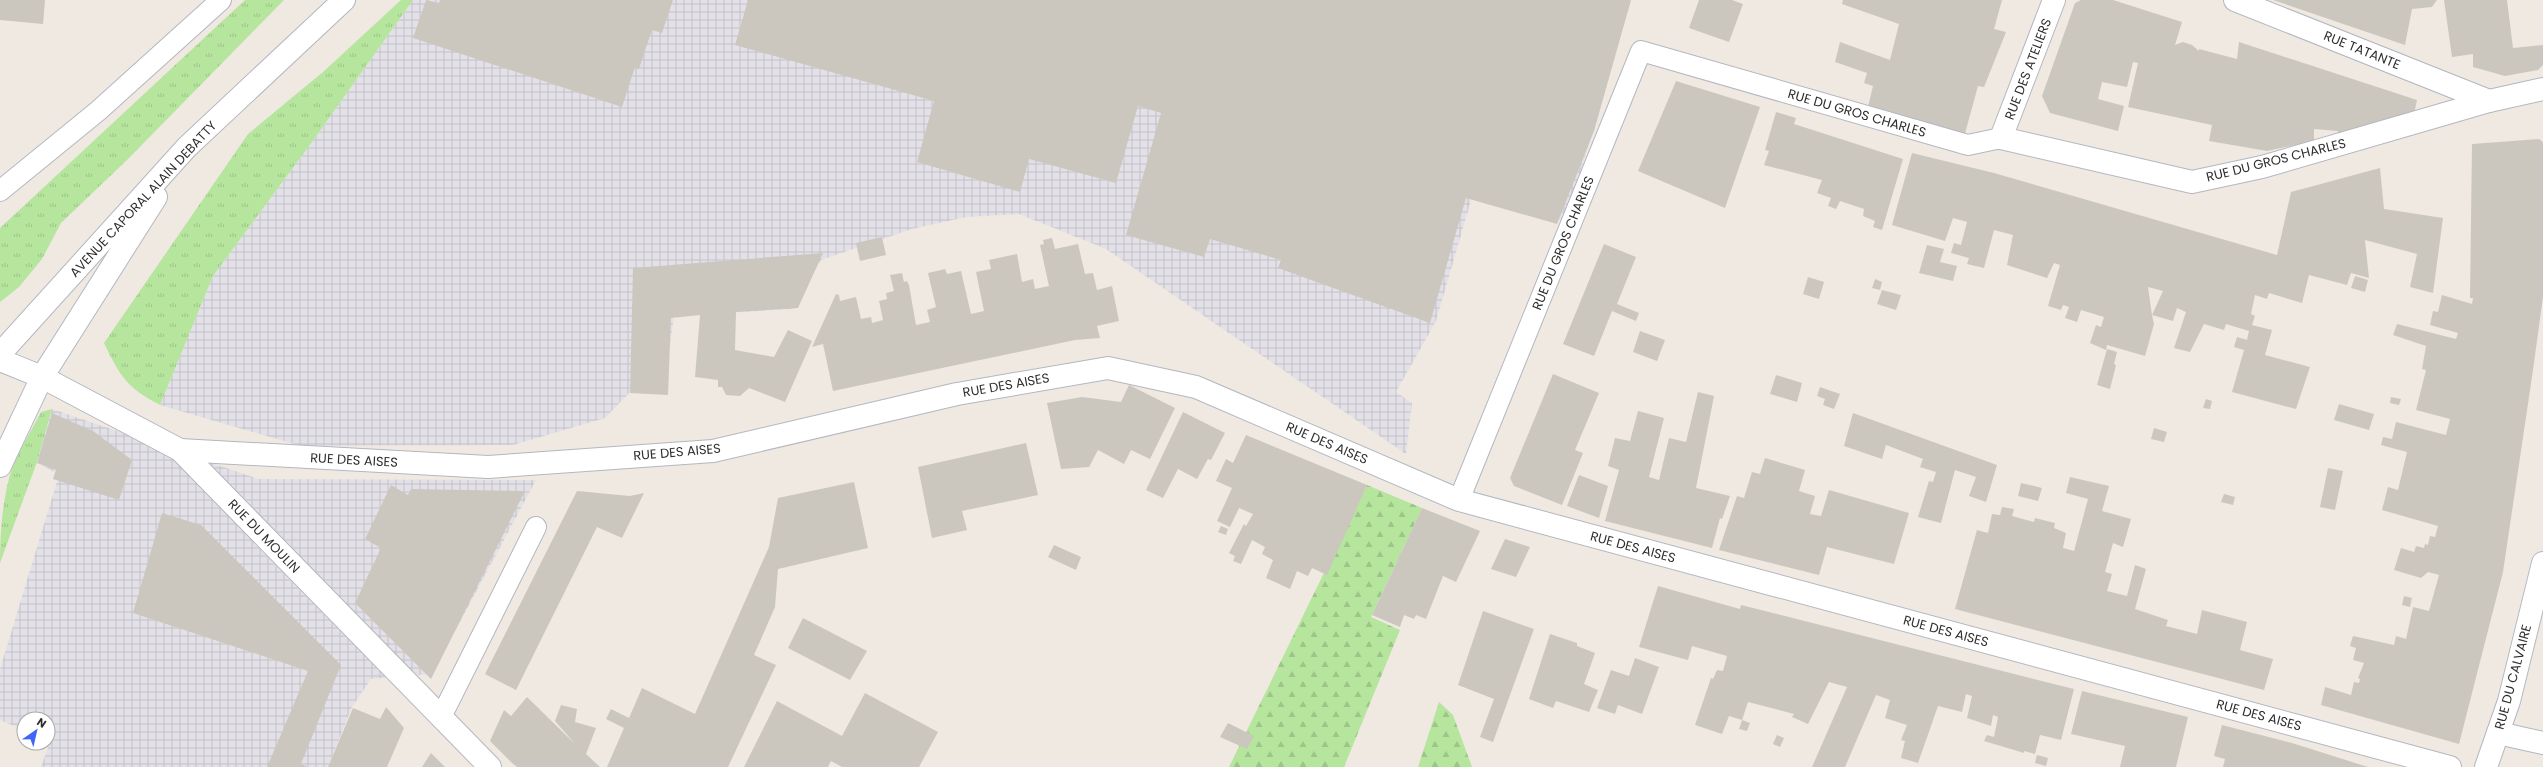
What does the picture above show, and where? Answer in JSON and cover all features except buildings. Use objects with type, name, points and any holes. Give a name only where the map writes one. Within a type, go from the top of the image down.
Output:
[{"type":"street","name":"AVENUE CAPORAL ALAIN DEBATTY","points":[[0,354],[187,147],[344,0]]},
{"type":"street","name":"RUE DES ATELIERS","points":[[2001,138],[2054,0]]},
{"type":"street","name":"RUE TATANTE","points":[[2235,0],[2489,101]]},
{"type":"street","name":"RUE DU GROS CHARLES","points":[[2001,138],[2192,182],[2262,167],[2489,101],[2543,88]]},
{"type":"street","points":[[0,466],[42,377],[187,147]]},
{"type":"street","name":"RUE DU MOULIN","points":[[0,360],[42,377],[180,450],[490,767]]},
{"type":"street","name":"RUE DES AISES","points":[[180,450],[488,467],[713,451],[957,394],[1108,368],[1196,387],[1459,500],[2450,767]]},
{"type":"street","name":"RUE DU CALVAIRE","points":[[2486,767],[2509,701],[2543,562]]},
{"type":"street","points":[[2498,733],[2543,743]]},
{"type":"lane","points":[[0,191],[98,111],[221,0]]},
{"type":"lane","name":"RUE DU GROS CHARLES","points":[[1459,500],[1641,51],[1968,145],[2001,138]]},
{"type":"lane","points":[[441,717],[536,528]]},
{"type":"shaded area","points":[[413,0],[1631,0],[1566,221],[1472,197],[1436,321],[1396,392],[1412,403],[1406,454],[1106,249],[1019,214],[966,217],[912,229],[821,260],[792,309],[674,316],[670,344],[632,343],[630,392],[605,418],[513,445],[301,446],[160,405],[213,276],[312,142]]},
{"type":"shaded area","points":[[52,409],[259,479],[536,480],[432,674],[371,679],[352,707],[328,767],[41,767],[47,751],[56,751],[56,711],[16,711],[16,727],[0,720],[0,669],[59,475],[37,462]]},
{"type":"green space","points":[[245,0],[284,0],[128,159],[61,223],[42,259],[19,287],[0,302],[0,228]]},
{"type":"green space","points":[[401,0],[413,0],[312,142],[213,276],[160,405],[149,399],[132,387],[120,373],[104,343],[248,134],[323,72]]},
{"type":"green space","points":[[52,409],[37,462],[0,563],[3,508],[10,475],[20,451],[41,412]]},
{"type":"green space","points":[[1367,485],[1422,508],[1371,617],[1400,630],[1344,767],[1229,767]]},
{"type":"green space","points":[[1439,702],[1453,715],[1472,767],[1418,767]]}]
